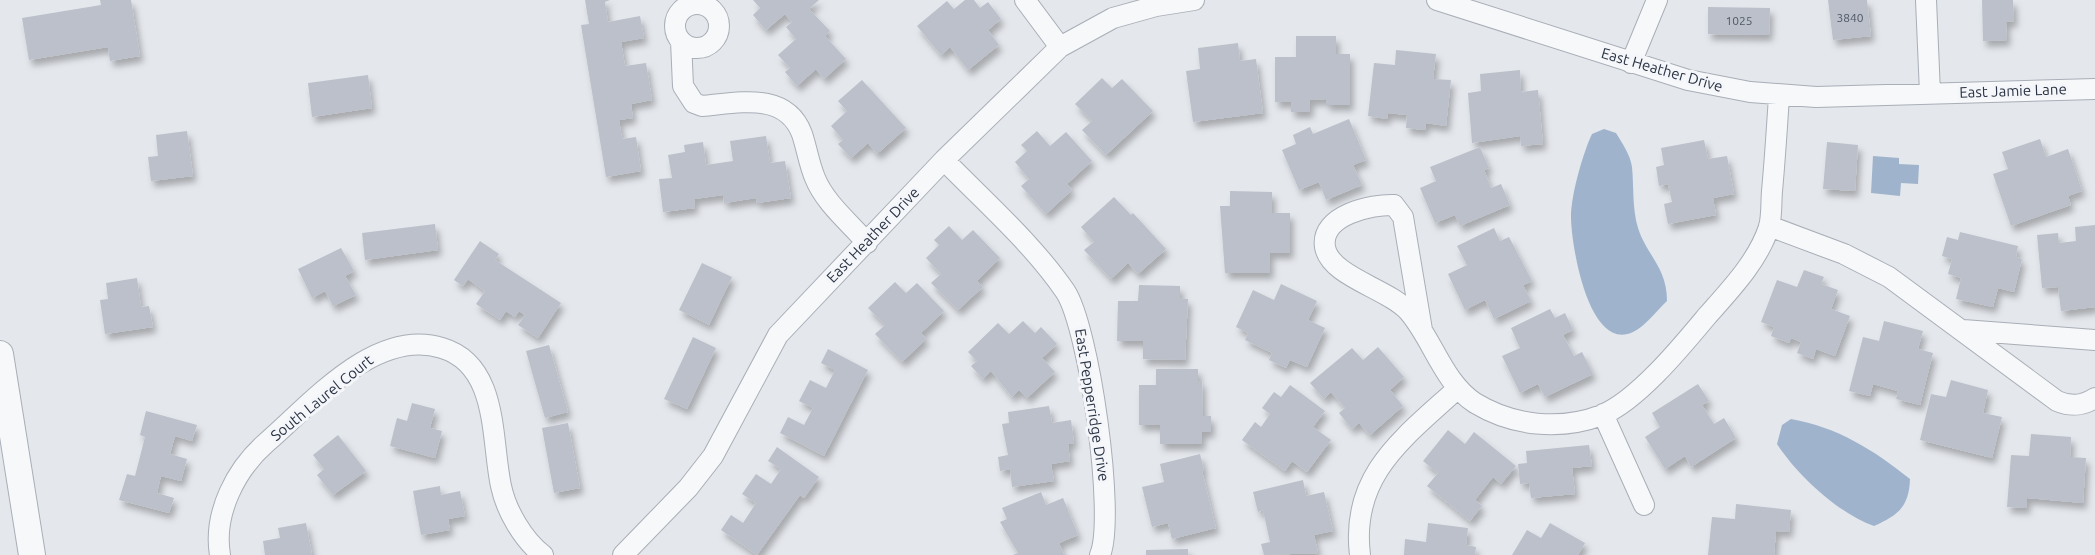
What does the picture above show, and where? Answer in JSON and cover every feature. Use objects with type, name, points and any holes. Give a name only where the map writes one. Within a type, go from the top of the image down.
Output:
[{"type":"street","points":[[1024,0],[1060,47]]},
{"type":"street","name":"East Heather Drive","points":[[624,555],[688,489],[713,456],[778,335],[944,160],[1060,47],[1113,18],[1156,6],[1194,0]]},
{"type":"street","name":"East Heather Drive","points":[[1437,0],[1631,63],[1718,87],[1779,96],[1930,93]]},
{"type":"street","points":[[1631,63],[1657,0]]},
{"type":"street","points":[[1926,0],[1930,93]]},
{"type":"street","points":[[681,41],[684,86],[694,103],[702,106],[766,102],[784,109],[795,120],[802,133],[821,189],[867,243]]},
{"type":"street","name":"East Jamie Lane","points":[[1930,93],[2095,89]]},
{"type":"street","points":[[1422,330],[1403,217],[1394,205],[1378,204],[1343,216],[1329,230],[1324,244],[1327,254],[1340,269],[1386,293],[1408,310],[1458,388],[1489,410],[1521,422],[1556,424],[1603,414],[1626,398],[1669,361],[1740,279],[1769,226],[1779,96]]},
{"type":"street","name":"East Pepperridge Drive","points":[[944,160],[1042,262],[1067,293],[1077,318],[1084,343],[1106,489],[1104,546],[1100,555]]},
{"type":"street","points":[[1769,226],[1844,254],[1889,278],[2057,401],[2067,405],[2079,405],[2095,398]]},
{"type":"street","points":[[1963,330],[2095,340]]},
{"type":"street","name":"South Laurel Court","points":[[220,555],[218,544],[223,508],[232,486],[250,457],[355,368],[381,351],[405,344],[431,344],[455,352],[470,366],[485,390],[494,424],[501,487],[507,505],[517,525],[543,555]]},
{"type":"street","points":[[0,354],[6,433],[32,555]]},
{"type":"street","points":[[1360,555],[1358,522],[1367,489],[1375,472],[1395,446],[1458,388]]},
{"type":"street","points":[[1603,414],[1644,505]]},
{"type":"water","points":[[1604,129],[1616,133],[1630,158],[1638,228],[1664,279],[1667,301],[1637,330],[1617,334],[1604,327],[1585,292],[1574,249],[1571,217],[1581,163],[1592,134]]},
{"type":"water","points":[[1873,156],[1899,158],[1899,164],[1919,165],[1918,184],[1901,183],[1900,196],[1871,193]]},
{"type":"water","points":[[1791,419],[1839,434],[1883,459],[1910,479],[1905,503],[1890,518],[1874,526],[1833,503],[1807,480],[1777,444],[1782,425]]},
{"type":"building","points":[[100,0],[131,0],[140,56],[110,61],[108,47],[29,60],[22,18],[101,5]]},
{"type":"building","points":[[585,0],[610,0],[605,2],[608,22],[640,16],[644,38],[621,42],[625,66],[646,63],[652,100],[631,104],[633,118],[619,120],[622,139],[636,137],[641,171],[606,177],[581,25],[589,24]]},
{"type":"building","points":[[753,0],[819,0],[809,9],[830,31],[825,36],[846,59],[824,79],[816,69],[797,86],[785,72],[790,68],[778,55],[796,39],[786,27],[792,22],[785,14],[766,30],[753,15],[760,8]]},
{"type":"building","points":[[965,0],[974,0],[980,8],[988,2],[1001,19],[988,30],[999,45],[968,70],[950,47],[941,55],[917,26],[947,1],[954,9]]},
{"type":"building","points":[[1828,0],[1867,0],[1871,36],[1833,40]]},
{"type":"building","points":[[1982,0],[2013,0],[2014,21],[2006,22],[2007,40],[1983,41]]},
{"type":"building","points":[[1708,7],[1770,8],[1769,35],[1708,34]]},
{"type":"building","points":[[1296,36],[1336,36],[1336,54],[1350,54],[1350,105],[1326,105],[1326,99],[1310,100],[1310,112],[1291,112],[1291,102],[1275,102],[1275,57],[1296,57]]},
{"type":"building","points":[[1238,43],[1240,61],[1256,59],[1263,113],[1193,122],[1186,71],[1200,69],[1198,48]]},
{"type":"building","points":[[1396,50],[1436,54],[1433,79],[1451,80],[1446,126],[1426,123],[1425,130],[1406,128],[1407,115],[1388,113],[1387,119],[1368,116],[1374,63],[1395,65]]},
{"type":"building","points":[[1520,70],[1521,92],[1538,90],[1543,144],[1521,146],[1520,136],[1472,143],[1468,93],[1481,91],[1480,74]]},
{"type":"building","points":[[368,75],[372,108],[312,117],[308,83]]},
{"type":"building","points":[[1102,78],[1112,88],[1122,79],[1153,111],[1106,155],[1082,130],[1092,121],[1075,104]]},
{"type":"building","points":[[862,80],[906,128],[877,154],[868,143],[851,158],[838,144],[843,140],[831,126],[847,111],[838,101]]},
{"type":"building","points":[[1349,119],[1366,160],[1353,165],[1362,185],[1326,200],[1319,182],[1299,190],[1282,150],[1296,144],[1293,135],[1310,127],[1313,134]]},
{"type":"building","points":[[187,131],[193,176],[151,181],[148,157],[158,156],[156,135]]},
{"type":"building","points":[[1037,131],[1050,146],[1066,132],[1092,161],[1067,184],[1072,190],[1046,214],[1021,186],[1029,179],[1015,162],[1027,151],[1021,145]]},
{"type":"building","points":[[766,136],[770,163],[785,161],[791,198],[757,203],[756,198],[724,203],[723,195],[694,199],[695,208],[663,212],[659,179],[672,178],[668,155],[685,152],[684,145],[703,142],[706,165],[733,161],[730,141]]},
{"type":"building","points":[[2040,139],[2046,157],[2068,149],[2082,191],[2068,196],[2071,205],[2011,226],[1993,174],[2008,169],[2002,152]]},
{"type":"building","points":[[1704,140],[1708,159],[1727,156],[1734,194],[1713,198],[1716,215],[1668,224],[1664,204],[1672,202],[1668,184],[1659,186],[1656,167],[1664,165],[1661,148]]},
{"type":"building","points":[[1827,142],[1858,145],[1855,191],[1823,189]]},
{"type":"building","points":[[1480,147],[1489,168],[1484,170],[1491,188],[1501,184],[1510,205],[1460,226],[1455,215],[1435,223],[1420,188],[1436,181],[1430,167]]},
{"type":"building","points":[[1230,191],[1272,192],[1272,213],[1290,213],[1290,253],[1270,253],[1270,273],[1225,273],[1220,206],[1230,206]]},
{"type":"building","points":[[1114,197],[1131,215],[1133,213],[1166,249],[1138,274],[1128,263],[1111,279],[1084,250],[1094,242],[1081,227]]},
{"type":"building","points":[[435,224],[438,250],[365,260],[362,233]]},
{"type":"building","points":[[2095,225],[2095,307],[2061,311],[2058,287],[2042,288],[2037,235],[2058,233],[2059,243],[2076,241],[2075,227]]},
{"type":"building","points":[[949,226],[962,240],[973,230],[1000,258],[977,281],[983,287],[958,310],[931,283],[941,274],[926,258],[939,245],[934,240]]},
{"type":"building","points":[[1494,228],[1500,241],[1509,237],[1532,281],[1523,285],[1531,301],[1494,319],[1485,300],[1465,310],[1448,274],[1467,265],[1457,246]]},
{"type":"building","points":[[1960,232],[2018,246],[2016,257],[2022,259],[2014,292],[1998,288],[1993,307],[1956,299],[1961,278],[1948,274],[1952,259],[1942,256],[1947,237],[1958,240]]},
{"type":"building","points":[[480,241],[499,254],[495,260],[561,303],[538,338],[518,325],[525,315],[519,311],[515,317],[506,311],[500,320],[476,304],[485,291],[468,279],[463,286],[454,280]]},
{"type":"building","points":[[341,248],[354,271],[345,276],[356,295],[333,306],[325,291],[312,298],[298,269]]},
{"type":"building","points":[[702,263],[732,277],[709,325],[679,310]]},
{"type":"building","points":[[1804,270],[1824,277],[1821,284],[1838,290],[1831,309],[1850,316],[1835,356],[1816,349],[1813,359],[1797,353],[1801,342],[1791,338],[1789,343],[1771,336],[1774,327],[1761,322],[1777,280],[1797,287]]},
{"type":"building","points":[[137,278],[141,307],[149,306],[153,327],[105,334],[100,300],[108,299],[106,283]]},
{"type":"building","points":[[895,282],[906,293],[917,283],[944,311],[921,333],[926,339],[902,362],[875,334],[885,325],[868,308]]},
{"type":"building","points":[[1281,284],[1317,301],[1308,320],[1325,328],[1307,367],[1290,360],[1286,368],[1269,360],[1272,353],[1245,340],[1248,333],[1236,327],[1253,290],[1274,300]]},
{"type":"building","points":[[1139,285],[1180,286],[1180,298],[1188,299],[1185,360],[1143,359],[1143,341],[1117,341],[1118,301],[1138,301]]},
{"type":"building","points":[[1550,309],[1555,318],[1565,313],[1573,330],[1563,335],[1574,356],[1582,352],[1593,374],[1545,397],[1538,384],[1520,393],[1502,356],[1520,348],[1511,328]]},
{"type":"building","points":[[1023,321],[1035,333],[1041,327],[1057,344],[1042,358],[1055,372],[1027,398],[1019,390],[1012,397],[991,371],[983,379],[971,366],[977,361],[968,352],[998,323],[1009,334]]},
{"type":"building","points":[[1884,321],[1923,331],[1918,349],[1933,353],[1920,405],[1896,399],[1898,391],[1873,384],[1870,396],[1849,391],[1863,337],[1879,341]]},
{"type":"building","points":[[693,337],[716,348],[687,409],[664,399]]},
{"type":"building","points":[[549,345],[568,412],[545,418],[526,351]]},
{"type":"building","points":[[1378,347],[1404,377],[1390,390],[1403,406],[1370,435],[1359,423],[1352,429],[1339,413],[1345,408],[1331,392],[1324,399],[1310,383],[1352,348],[1363,360]]},
{"type":"building","points":[[828,349],[868,370],[824,456],[780,433],[788,417],[804,425],[813,408],[799,401],[810,380],[826,388],[835,370],[821,363]]},
{"type":"building","points":[[1156,369],[1198,369],[1198,381],[1202,381],[1203,416],[1211,416],[1211,432],[1202,432],[1202,444],[1160,444],[1160,425],[1139,425],[1139,385],[1156,385]]},
{"type":"building","points":[[1951,380],[1988,390],[1983,413],[2002,417],[1992,458],[1920,440],[1931,394],[1946,397]]},
{"type":"building","points":[[1698,384],[1709,401],[1702,405],[1714,424],[1724,418],[1736,438],[1691,467],[1685,456],[1665,469],[1645,437],[1660,427],[1652,413]]},
{"type":"building","points":[[1290,385],[1325,411],[1313,427],[1331,440],[1307,472],[1292,461],[1285,471],[1242,440],[1255,422],[1261,427],[1270,414],[1262,408],[1274,392],[1281,397]]},
{"type":"building","points":[[412,403],[435,409],[430,428],[442,431],[435,458],[390,446],[397,418],[407,421]]},
{"type":"building","points":[[1049,406],[1052,423],[1071,420],[1074,443],[1068,444],[1070,461],[1051,464],[1054,481],[1012,487],[1010,469],[1000,471],[998,457],[1008,455],[1002,424],[1009,423],[1008,412]]},
{"type":"building","points":[[146,411],[197,425],[192,441],[175,436],[170,454],[187,459],[181,481],[161,476],[157,493],[174,498],[169,513],[119,500],[127,474],[135,476],[145,437],[140,435]]},
{"type":"building","points":[[568,423],[580,488],[554,493],[542,428]]},
{"type":"building","points":[[1448,430],[1465,444],[1474,432],[1516,466],[1501,484],[1493,477],[1475,500],[1482,506],[1470,521],[1427,486],[1438,473],[1423,461]]},
{"type":"building","points":[[2031,434],[2071,437],[2070,457],[2086,458],[2083,503],[2027,498],[2027,508],[2007,507],[2011,455],[2029,456]]},
{"type":"building","points":[[338,435],[366,471],[333,495],[317,475],[324,469],[313,455]]},
{"type":"building","points":[[1589,445],[1592,466],[1572,468],[1575,494],[1531,498],[1529,483],[1520,484],[1518,464],[1527,463],[1526,451]]},
{"type":"building","points":[[777,447],[819,477],[804,498],[800,495],[757,555],[721,530],[731,515],[743,523],[756,503],[742,494],[756,474],[771,484],[781,469],[768,461]]},
{"type":"building","points":[[1200,454],[1216,528],[1172,539],[1168,523],[1152,527],[1142,487],[1164,482],[1160,464]]},
{"type":"building","points":[[1303,480],[1306,496],[1324,492],[1333,531],[1314,535],[1318,553],[1264,555],[1261,544],[1270,542],[1263,510],[1258,512],[1253,492]]},
{"type":"building","points":[[440,486],[441,495],[460,491],[465,516],[448,519],[450,530],[421,535],[413,491]]},
{"type":"building","points":[[1041,492],[1046,505],[1063,498],[1078,535],[1059,543],[1064,555],[1013,555],[1018,553],[1000,522],[1007,519],[1002,508]]},
{"type":"building","points":[[1736,504],[1791,510],[1789,532],[1776,531],[1774,555],[1708,555],[1712,517],[1735,519]]},
{"type":"building","points":[[306,523],[312,555],[265,555],[263,541],[280,538],[278,528]]},
{"type":"building","points":[[1428,523],[1468,528],[1466,545],[1476,547],[1475,555],[1404,555],[1405,539],[1426,542]]},
{"type":"building","points":[[1550,523],[1585,543],[1578,555],[1512,555],[1527,530],[1541,538]]},
{"type":"building","points":[[1188,549],[1188,555],[1146,555],[1146,550]]}]
